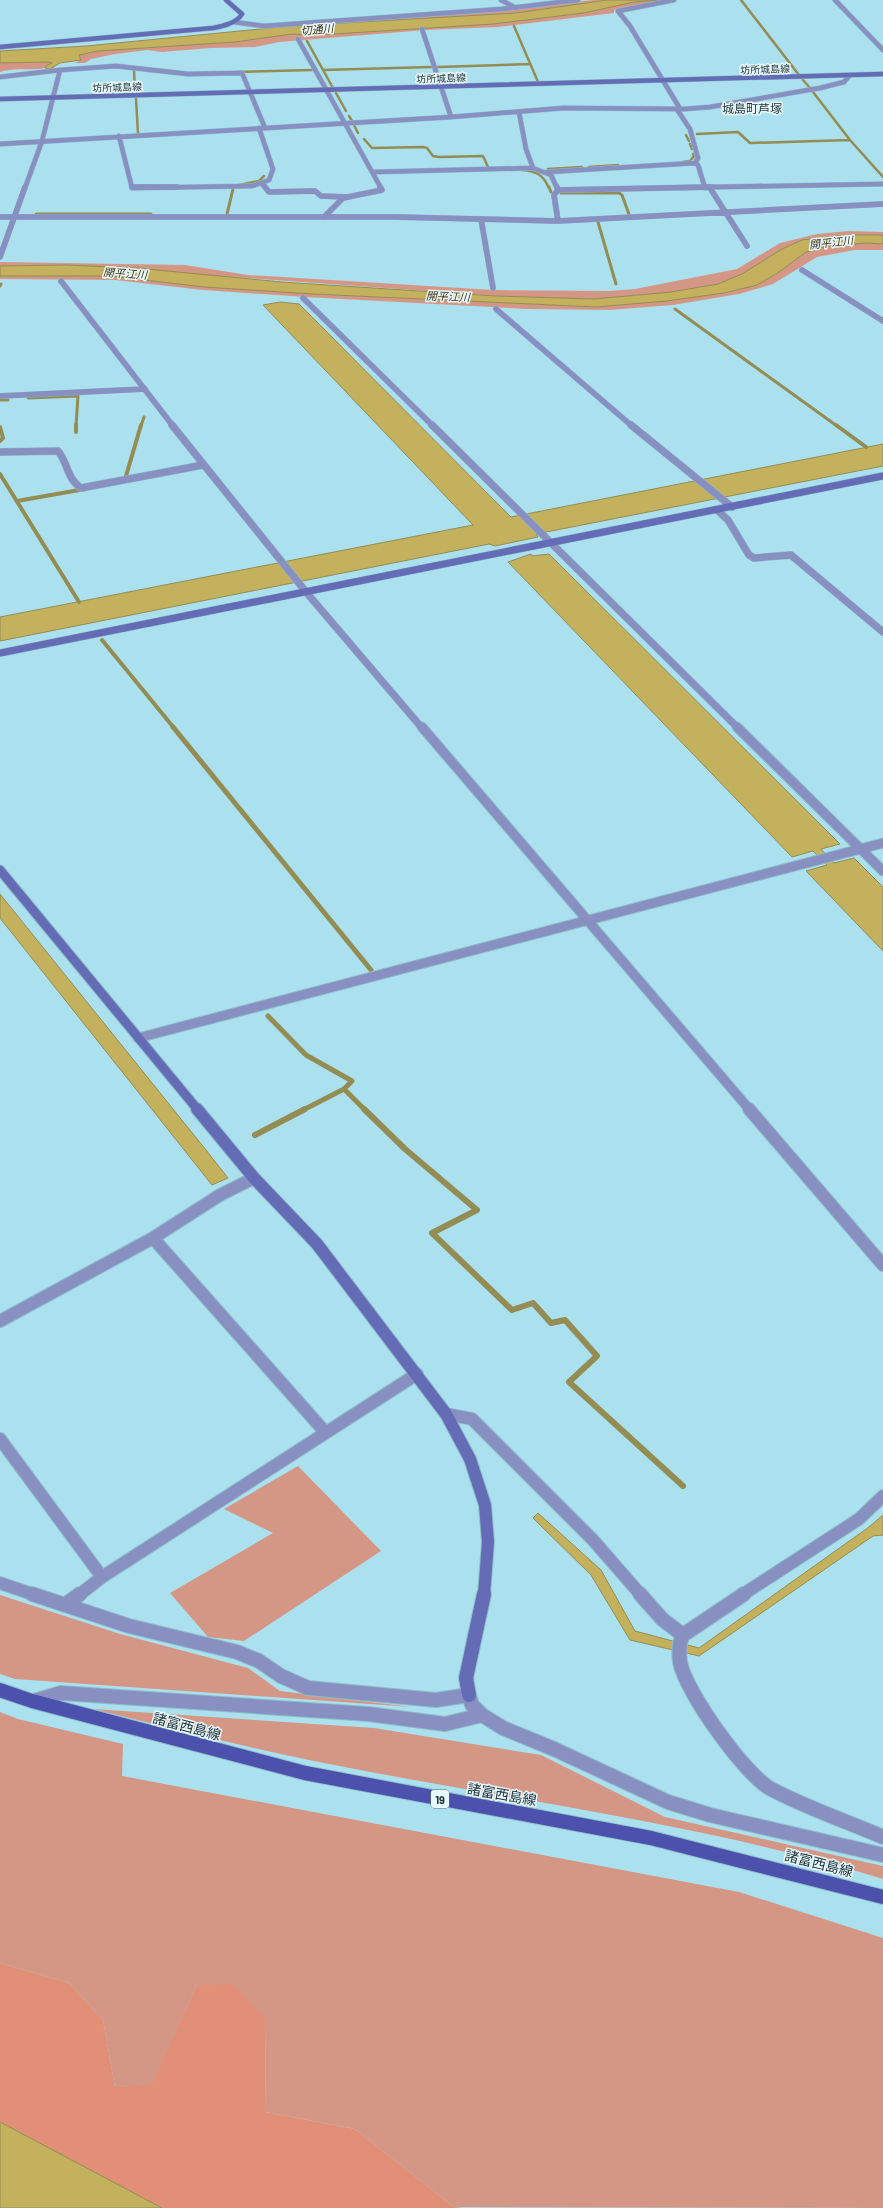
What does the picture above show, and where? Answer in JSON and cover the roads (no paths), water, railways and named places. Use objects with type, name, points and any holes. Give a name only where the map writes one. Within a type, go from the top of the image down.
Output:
[{"type":"main road","name":"諸富西島線","points":[[0,1690],[32,1701],[305,1773],[651,1838],[883,1897]]},
{"type":"street","points":[[0,47],[187,32],[213,28],[234,22],[240,18],[242,14],[226,0]]},
{"type":"street","points":[[502,0],[516,8]]},
{"type":"street","points":[[234,22],[264,26],[516,8],[578,0]]},
{"type":"street","points":[[674,0],[618,11],[627,22],[679,107],[678,109],[690,130],[691,138],[696,148],[698,158],[695,163]]},
{"type":"street","points":[[835,0],[883,50]]},
{"type":"street","points":[[422,29],[451,117]]},
{"type":"street","points":[[262,184],[269,192],[311,190],[315,191],[320,196],[346,197],[382,190],[374,172],[347,123],[298,39]]},
{"type":"street","points":[[0,77],[60,70],[116,66],[188,74],[242,73],[262,128],[272,174],[268,180],[262,184],[234,187],[132,188],[127,178],[123,148],[119,136]]},
{"type":"street","points":[[0,257],[42,141],[60,70]]},
{"type":"street","name":"坊所城島線","points":[[0,99],[883,74]]},
{"type":"street","points":[[0,144],[576,108],[678,109],[710,106],[820,88],[844,82],[849,76]]},
{"type":"street","points":[[519,112],[526,149],[532,168]]},
{"type":"street","points":[[374,172],[532,168],[547,172],[695,163]]},
{"type":"street","points":[[695,163],[698,165],[707,188],[727,213],[747,246]]},
{"type":"street","points":[[547,172],[555,181],[558,190]]},
{"type":"street","points":[[558,190],[883,184]]},
{"type":"street","points":[[558,190],[554,195],[558,221]]},
{"type":"street","points":[[324,217],[346,197]]},
{"type":"street","points":[[0,217],[324,217],[558,221],[883,204]]},
{"type":"street","points":[[481,219],[492,288]]},
{"type":"street","points":[[802,270],[883,321]]},
{"type":"street","points":[[62,281],[203,465],[299,584],[883,1264]]},
{"type":"street","points":[[303,298],[883,871]]},
{"type":"street","points":[[496,309],[611,409],[696,476],[732,507]]},
{"type":"street","points":[[0,396],[145,389]]},
{"type":"street","points":[[0,452],[43,450],[58,452],[62,456],[69,475],[81,488],[203,465]]},
{"type":"street","points":[[0,653],[883,476]]},
{"type":"street","points":[[717,510],[728,520],[749,555],[754,558],[791,555],[883,632]]},
{"type":"street","points":[[138,1038],[883,843]]},
{"type":"street","points":[[0,870],[254,1178],[317,1244],[446,1414],[470,1459],[485,1505],[488,1542],[484,1595],[466,1678],[472,1705],[482,1715],[502,1728],[554,1749],[668,1802],[710,1815],[883,1855]]},
{"type":"street","points":[[0,1321],[153,1238],[220,1195],[254,1178]]},
{"type":"street","points":[[153,1238],[325,1432]]},
{"type":"street","points":[[66,1604],[102,1577],[417,1374]]},
{"type":"street","points":[[446,1414],[472,1419],[593,1540],[662,1619],[681,1643],[680,1662],[693,1694],[745,1766],[770,1788],[883,1837]]},
{"type":"street","points":[[0,1439],[102,1577]]},
{"type":"street","points":[[681,1643],[775,1572],[859,1519],[883,1496]]},
{"type":"street","points":[[0,1583],[129,1626],[237,1652],[260,1661],[281,1676],[308,1688],[436,1700],[469,1695]]},
{"type":"street","points":[[32,1701],[61,1693],[368,1714],[445,1724],[482,1715]]},
{"type":"water","name":"切通川","points":[[607,0],[660,0],[634,2],[584,13],[493,24],[317,35],[292,34],[235,42],[98,51],[79,55],[81,60],[60,63],[50,69],[45,68],[47,65],[52,63],[49,62],[0,63],[0,51],[86,46],[291,26],[516,13]]},
{"type":"water","name":"開平江川","points":[[846,235],[883,235],[883,244],[867,243],[827,246],[806,252],[779,272],[757,285],[724,293],[667,301],[596,307],[313,294],[204,287],[110,276],[0,276],[0,266],[66,265],[136,268],[282,282],[495,296],[594,299],[671,292],[718,284],[742,274],[782,249],[802,240]]},
{"type":"water","points":[[280,302],[299,304],[511,517],[883,444],[883,466],[536,534],[538,537],[495,546],[489,544],[0,641],[0,617],[473,525],[263,305]]},
{"type":"water","points":[[531,554],[532,556],[549,554],[840,844],[821,849],[834,863],[854,858],[883,887],[883,951],[806,871],[827,865],[813,851],[792,857],[508,562]]},
{"type":"water","points":[[0,894],[228,1178],[212,1185],[0,918]]},
{"type":"water","points":[[538,1513],[601,1570],[635,1631],[699,1648],[869,1527],[883,1515],[883,1535],[873,1536],[699,1656],[630,1640],[591,1575],[533,1518]]},
{"type":"water","points":[[0,2122],[162,2208],[0,2208]]},
{"type":"waterway","points":[[741,0],[799,75]]},
{"type":"waterway","points":[[514,26],[538,82]]},
{"type":"waterway","name":"切通川","points":[[307,41],[323,70]]},
{"type":"waterway","points":[[438,67],[530,64]]},
{"type":"waterway","points":[[323,70],[431,67]]},
{"type":"waterway","points":[[134,69],[135,94]]},
{"type":"waterway","points":[[237,72],[312,70]]},
{"type":"waterway","points":[[323,70],[333,88]]},
{"type":"waterway","points":[[803,80],[810,88]]},
{"type":"waterway","points":[[813,92],[850,140]]},
{"type":"waterway","points":[[336,93],[346,111]]},
{"type":"waterway","points":[[136,99],[138,133]]},
{"type":"waterway","points":[[349,116],[352,121]]},
{"type":"waterway","points":[[354,125],[358,133]]},
{"type":"waterway","points":[[697,134],[738,132],[750,143],[850,140]]},
{"type":"waterway","points":[[686,135],[689,141]]},
{"type":"waterway","points":[[364,139],[372,148],[423,147],[427,148],[433,156],[439,157],[483,156],[488,167]]},
{"type":"waterway","points":[[850,140],[883,177]]},
{"type":"waterway","points":[[690,144],[692,149]]},
{"type":"waterway","points":[[683,162],[690,161],[694,156],[693,154]]},
{"type":"waterway","points":[[589,167],[618,165]]},
{"type":"waterway","points":[[548,169],[582,167]]},
{"type":"waterway","points":[[522,170],[532,171],[539,174],[549,188]]},
{"type":"waterway","points":[[239,185],[259,181],[264,176]]},
{"type":"waterway","points":[[549,187],[551,192]]},
{"type":"waterway","points":[[227,214],[233,189]]},
{"type":"waterway","points":[[561,193],[619,193],[622,195],[630,217],[625,217]]},
{"type":"waterway","points":[[36,214],[151,214]]},
{"type":"waterway","points":[[598,222],[616,284]]},
{"type":"waterway","points":[[675,309],[837,426]]},
{"type":"waterway","points":[[28,398],[78,396],[76,426]]},
{"type":"waterway","points":[[0,400],[8,400]]},
{"type":"waterway","points":[[141,426],[144,417]]},
{"type":"waterway","points":[[126,476],[141,425]]},
{"type":"waterway","points":[[836,425],[866,447]]},
{"type":"waterway","points":[[76,426],[76,432]]},
{"type":"waterway","points":[[0,427],[3,438],[0,441]]},
{"type":"waterway","points":[[0,474],[79,602]]},
{"type":"waterway","points":[[17,501],[85,489]]},
{"type":"waterway","points":[[102,640],[174,728]]},
{"type":"waterway","points":[[173,727],[371,970]]},
{"type":"waterway","points":[[268,1016],[306,1055],[352,1081],[344,1089]]},
{"type":"waterway","points":[[303,1110],[344,1089]]},
{"type":"waterway","points":[[344,1089],[364,1109]]},
{"type":"waterway","points":[[255,1135],[305,1109]]},
{"type":"waterway","points":[[364,1109],[405,1149],[477,1210],[432,1233],[512,1310],[533,1303],[551,1323],[565,1320],[597,1356],[569,1382],[683,1486]]},
{"type":"district","name":"城島町芦塚","points":[[752,108]]}]
